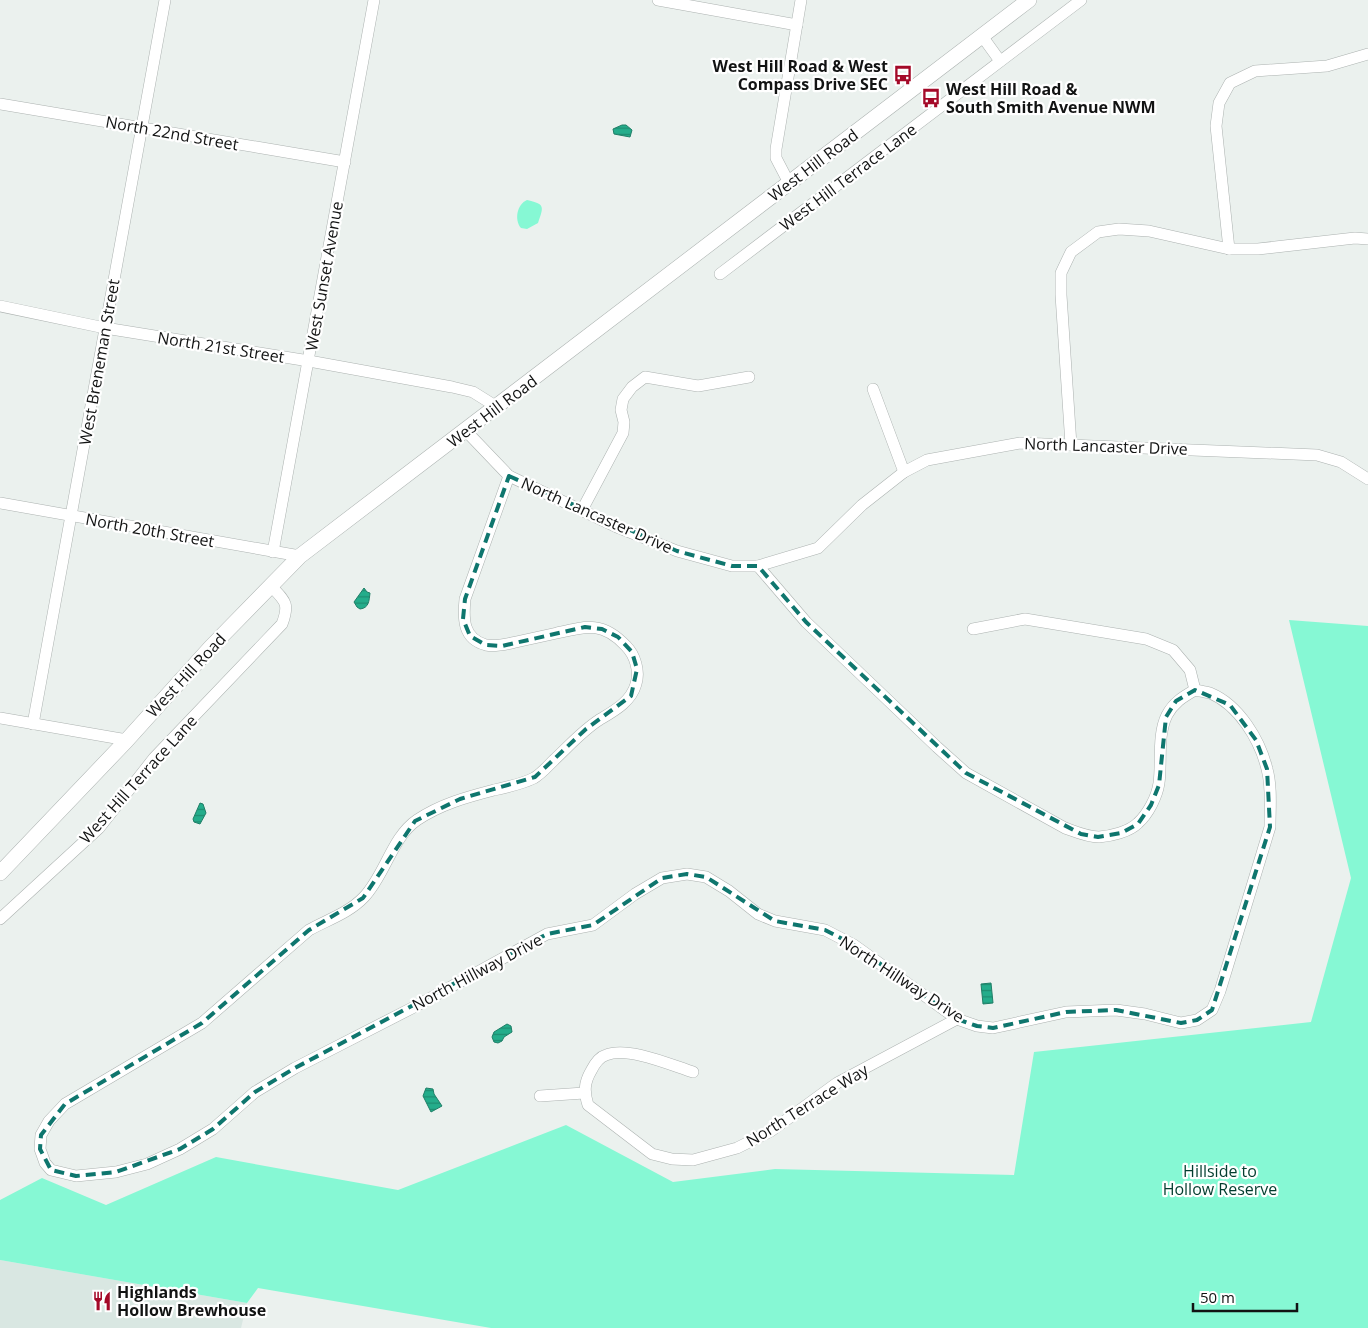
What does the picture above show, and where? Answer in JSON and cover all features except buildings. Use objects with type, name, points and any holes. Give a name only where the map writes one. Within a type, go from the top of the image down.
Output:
[{"type":"street","name":"West Breneman Street","points":[[33,724],[165,0]]},
{"type":"street","name":"West Sunset Avenue","points":[[273,552],[374,0]]},
{"type":"street","points":[[658,0],[797,24]]},
{"type":"street","points":[[789,183],[776,158],[776,149],[801,0]]},
{"type":"street","name":"West Hill Road","points":[[0,873],[127,740],[210,648],[300,556],[497,408],[1029,0]]},
{"type":"street","name":"West Hill Terrace Lane","points":[[720,274],[1081,0]]},
{"type":"street","points":[[982,36],[1000,62]]},
{"type":"street","points":[[1229,250],[1216,126],[1219,103],[1230,83],[1255,71],[1327,66],[1368,54]]},
{"type":"street","name":"North 22nd Street","points":[[0,104],[345,162]]},
{"type":"street","points":[[1071,445],[1060,295],[1061,273],[1070,252],[1098,232],[1119,229],[1149,232],[1229,250],[1258,249],[1355,238],[1368,239]]},
{"type":"street","name":"North 21st Street","points":[[0,306],[105,328],[309,361],[473,392],[497,408]]},
{"type":"street","points":[[582,510],[623,433],[624,422],[621,410],[623,399],[638,382],[645,377],[698,386],[749,377]]},
{"type":"street","points":[[873,389],[904,472]]},
{"type":"street","name":"North Lancaster Drive","points":[[466,431],[509,476],[619,528],[677,551],[732,566],[758,566],[818,548],[862,505],[904,472],[927,460],[1020,443],[1317,455],[1341,462],[1368,479]]},
{"type":"street","name":"North Hillway Drive","points":[[509,476],[465,599],[463,619],[470,636],[486,645],[502,646],[585,626],[602,629],[618,637],[632,652],[638,669],[636,684],[631,696],[622,706],[586,729],[535,777],[518,784],[460,799],[436,808],[415,821],[398,841],[376,881],[364,898],[346,912],[309,930],[202,1023],[64,1104],[48,1120],[41,1135],[40,1149],[45,1163],[51,1170],[76,1176],[116,1172],[147,1164],[180,1149],[213,1129],[255,1092],[294,1068],[416,1006],[547,934],[593,925],[635,894],[662,878],[687,874],[706,877],[729,891],[758,914],[775,921],[825,930],[854,945],[957,1019],[977,1026],[993,1028],[1066,1012],[1116,1010],[1145,1014],[1181,1023],[1197,1020],[1212,1010],[1220,991],[1270,827],[1270,804],[1268,769],[1256,740],[1245,722],[1230,705],[1211,694],[1195,690]]},
{"type":"street","name":"North 20th Street","points":[[0,503],[300,556]]},
{"type":"street","points":[[758,566],[806,622],[966,773],[1065,828],[1081,834],[1098,837],[1121,833],[1138,824],[1152,805],[1159,785],[1162,735],[1166,716],[1176,701],[1195,690],[1190,670],[1173,650],[1146,639],[1025,619],[973,629]]},
{"type":"street","name":"West Hill Terrace Lane","points":[[0,919],[99,828],[154,758],[282,624],[287,610],[285,600],[270,586]]},
{"type":"street","points":[[0,718],[127,740]]},
{"type":"street","name":"North Terrace Way","points":[[584,1093],[588,1105],[652,1154],[672,1159],[693,1160],[737,1148],[771,1131],[837,1083],[957,1019]]},
{"type":"street","points":[[540,1096],[584,1093],[586,1079],[595,1063],[605,1055],[622,1052],[646,1057],[693,1072]]},
{"type":"highlighted area","points":[[509,476],[677,551],[732,566],[758,566],[806,622],[966,773],[1081,834],[1098,837],[1121,833],[1138,824],[1151,805],[1159,785],[1166,717],[1176,701],[1195,690],[1230,705],[1256,740],[1267,769],[1270,827],[1212,1010],[1197,1020],[1181,1023],[1116,1010],[1066,1012],[993,1028],[977,1026],[957,1019],[854,945],[825,930],[775,921],[706,877],[687,874],[662,878],[593,925],[547,934],[295,1068],[255,1092],[213,1129],[180,1149],[116,1172],[76,1176],[51,1170],[40,1149],[41,1135],[65,1104],[202,1023],[309,930],[363,898],[415,821],[460,799],[535,777],[586,729],[631,696],[637,669],[632,652],[618,637],[602,629],[585,627],[502,646],[486,645],[470,636],[463,619],[465,599]]},
{"type":"shaded area","points":[[626,125],[632,130],[630,137],[614,134],[613,129]]},
{"type":"shaded area","points":[[364,588],[370,593],[369,599],[367,606],[360,609],[354,602]]},
{"type":"shaded area","points":[[200,803],[203,804],[206,813],[200,824],[194,822],[193,819]]},
{"type":"shaded area","points":[[991,983],[993,1003],[983,1004],[981,984]]},
{"type":"shaded area","points":[[507,1024],[511,1026],[512,1032],[504,1037],[502,1041],[494,1042],[492,1037],[494,1032]]},
{"type":"shaded area","points":[[426,1088],[433,1089],[442,1106],[431,1112],[423,1096]]},
{"type":"shaded area","points":[[0,1260],[247,1303],[241,1328],[0,1328]]},
{"type":"green space","points":[[527,200],[537,203],[542,209],[538,223],[527,229],[521,228],[517,217],[521,205]]},
{"type":"green space","name":"Hillside to Hollow Reserve","points":[[1289,620],[1368,626],[1368,1328],[491,1328],[258,1288],[247,1303],[0,1260],[0,1200],[42,1178],[106,1205],[216,1157],[398,1190],[566,1125],[673,1182],[775,1169],[1014,1175],[1034,1052],[1311,1022],[1351,878]]},
{"type":"place","name":"West Hill Road & West Compass Drive SEC","points":[[903,75]]},
{"type":"place","name":"West Hill Road & South Smith Avenue NWM","points":[[931,98]]},
{"type":"place","name":"Highlands Hollow Brewhouse","points":[[102,1301]]}]
